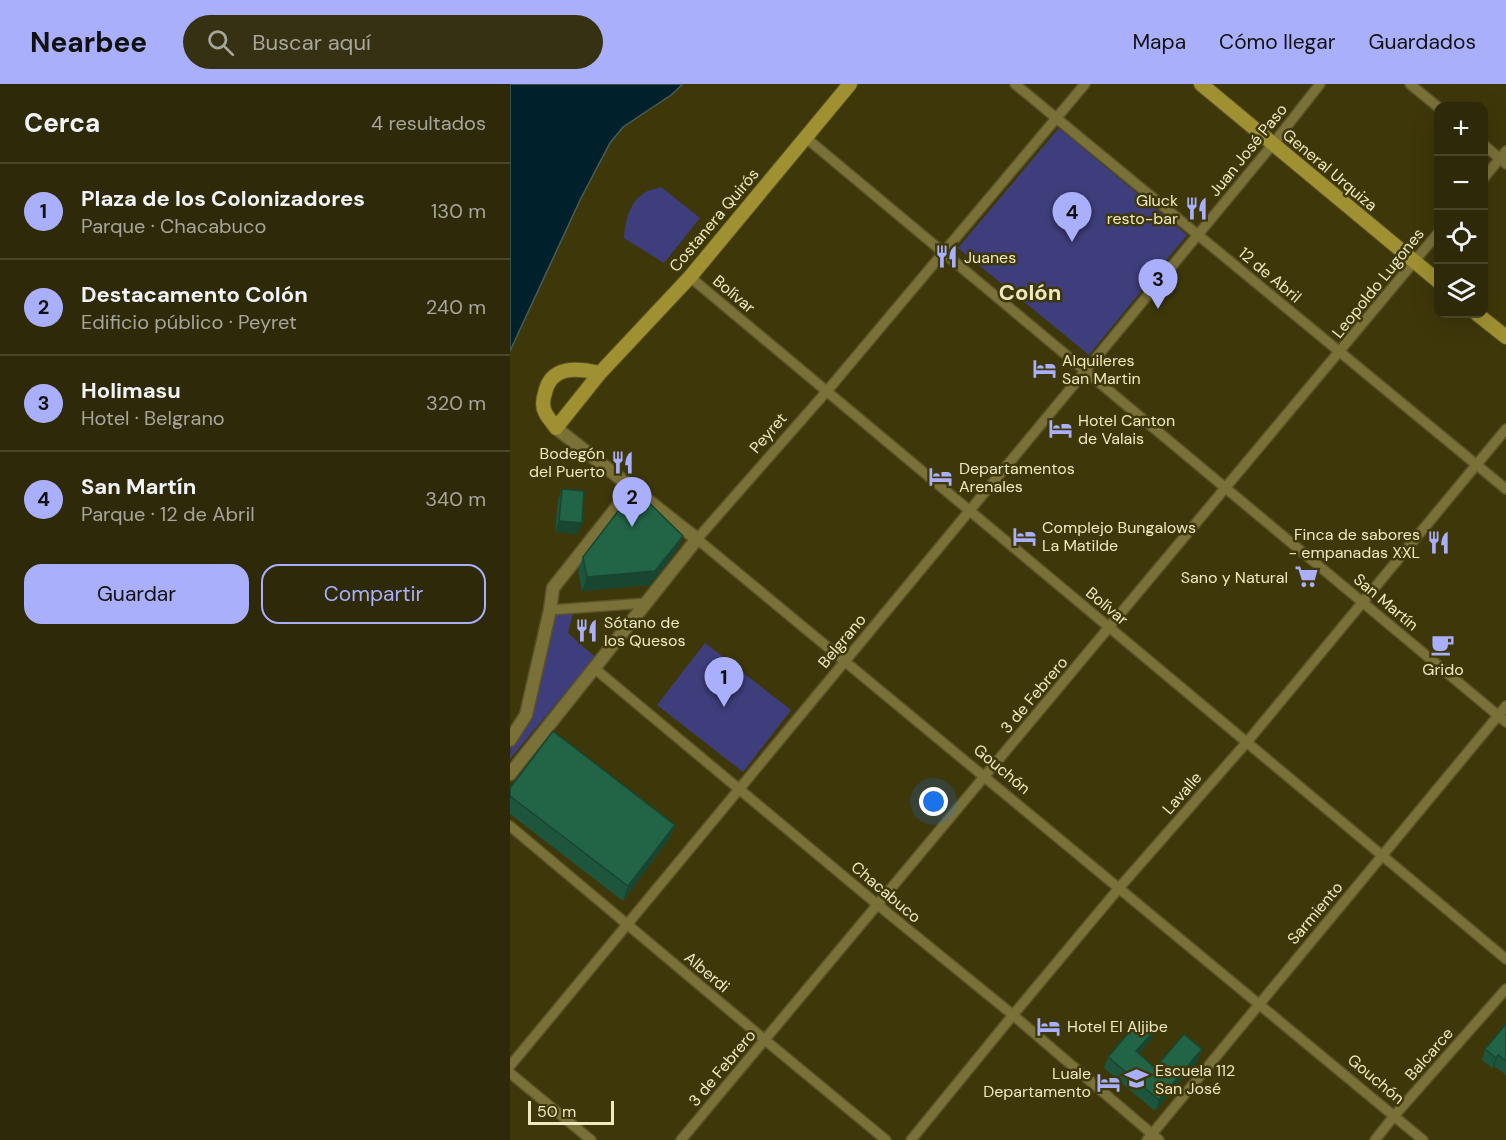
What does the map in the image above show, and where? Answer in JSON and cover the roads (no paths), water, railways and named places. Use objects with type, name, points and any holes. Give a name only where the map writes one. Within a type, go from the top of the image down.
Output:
[{"type":"main road","name":"Costanera Quirós","points":[[556,428],[600,373],[690,276],[850,84]]},
{"type":"main road","name":"General Urquiza","points":[[1201,84],[1434,278]]},
{"type":"main road","points":[[1482,318],[1506,337]]},
{"type":"main road","points":[[556,428],[545,412],[543,401],[547,384],[558,373],[578,369],[600,373]]},
{"type":"street","name":"12 de Abril","points":[[1015,84],[1506,489]]},
{"type":"street","name":"Peyret","points":[[510,774],[697,538],[827,391],[1085,84]]},
{"type":"street","name":"Juan José Paso","points":[[1197,234],[1320,84]]},
{"type":"street","points":[[1410,84],[1434,104]]},
{"type":"street","name":"San Martín","points":[[805,137],[1506,722]]},
{"type":"street","points":[[1488,148],[1504,158],[1488,174]]},
{"type":"street","name":"Belgrano","points":[[510,1066],[1197,234]]},
{"type":"street","name":"Leopoldo Lugones","points":[[1340,352],[1434,238]]},
{"type":"street","name":"Bolívar","points":[[690,276],[1506,959]]},
{"type":"street","name":"3 de Febrero","points":[[681,1140],[1340,352]]},
{"type":"street","name":"Gouchón","points":[[556,428],[697,538],[1423,1140]]},
{"type":"street","name":"Lavalle","points":[[911,1140],[1119,888],[1247,742],[1506,429]]},
{"type":"street","points":[[510,740],[526,715],[553,588],[632,488]]},
{"type":"street","points":[[550,610],[646,603]]},
{"type":"street","name":"Chacabuco","points":[[594,668],[1013,1015],[1153,1138]]},
{"type":"street","name":"Sarmiento","points":[[1153,1138],[1259,1004],[1506,706]]},
{"type":"street","name":"Alberdi","points":[[510,826],[886,1140]]},
{"type":"street","name":"Balcarce","points":[[1375,1140],[1506,989]]},
{"type":"street","points":[[510,1073],[591,1140]]},
{"type":"water","points":[[510,84],[683,84],[671,95],[623,127],[610,143],[581,198],[510,351]]},
{"type":"place","name":"Gluck resto-bar","points":[[1196,209]]},
{"type":"place","name":"San Martín","points":[[1072,242]]},
{"type":"place","name":"Juanes","points":[[946,257]]},
{"type":"place","name":"Holimasu","points":[[1158,309]]},
{"type":"place","name":"Alquileres San Martin","points":[[1044,369]]},
{"type":"place","name":"Hotel Canton de Valais","points":[[1060,429]]},
{"type":"place","name":"Bodegón del Puerto","points":[[623,462]]},
{"type":"place","name":"Departamentos Arenales","points":[[941,477]]},
{"type":"place","name":"Destacamento Colón","points":[[632,527]]},
{"type":"place","name":"Complejo Bungalows La Matilde","points":[[1024,536]]},
{"type":"place","name":"Finca de sabores - empanadas XXL","points":[[1438,543]]},
{"type":"place","name":"Sano y Natural","points":[[1306,577]]},
{"type":"place","name":"Sótano de los Quesos","points":[[586,631]]},
{"type":"place","name":"Grido","points":[[1443,644]]},
{"type":"place","name":"Plaza de los Colonizadores","points":[[724,707]]},
{"type":"place","name":"Hotel El Aljibe","points":[[1049,1026]]},
{"type":"place","name":"Escuela 112 San José","points":[[1137,1079]]},
{"type":"place","name":"Luale Departamento","points":[[1109,1082]]},
{"type":"district","name":"Colón","points":[[1030,292]]}]
